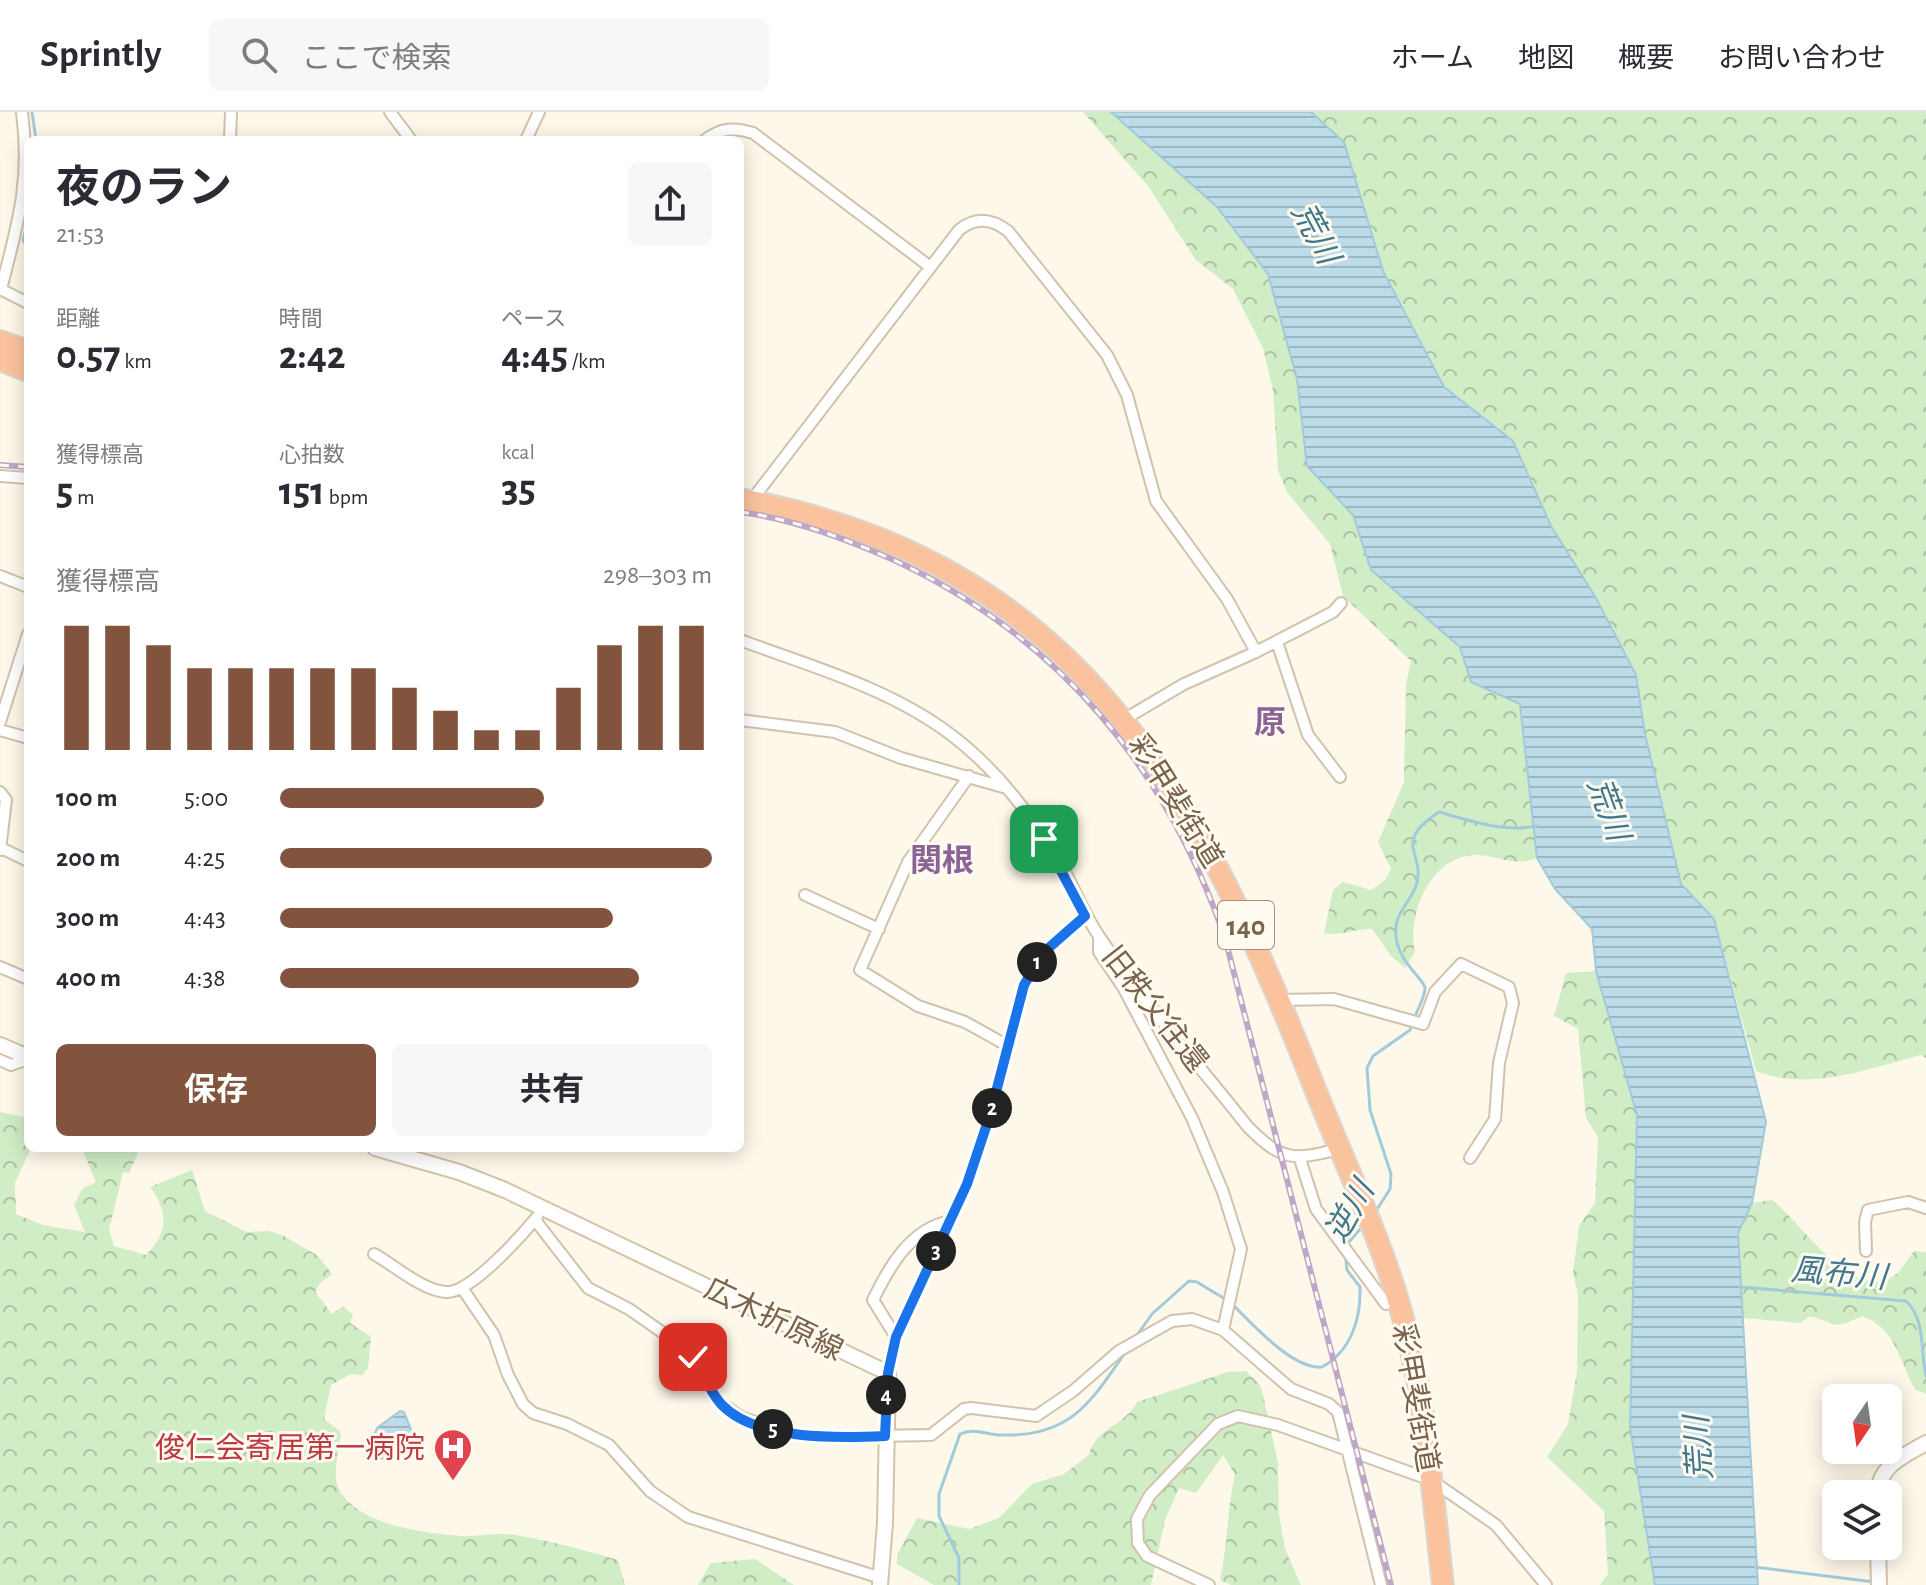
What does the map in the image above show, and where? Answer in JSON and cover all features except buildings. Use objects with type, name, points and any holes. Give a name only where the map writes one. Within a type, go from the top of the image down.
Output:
[{"type":"highway","points":[[0,341],[24,350]]},
{"type":"highway","points":[[0,360],[24,369]]},
{"type":"highway","name":"彩甲斐街道","points":[[745,500],[864,532],[991,597],[1051,644],[1091,682],[1149,751],[1202,823],[1280,1000],[1389,1272],[1406,1330],[1422,1405],[1443,1585]]},
{"type":"main road","points":[[0,1045],[24,1056]]},
{"type":"main road","name":"広木折原線","points":[[389,1152],[459,1172],[539,1214],[888,1373]]},
{"type":"main road","points":[[880,1582],[888,1373]]},
{"type":"main road","points":[[1880,1480],[1888,1465],[1926,1443]]},
{"type":"main road","points":[[1878,1560],[1879,1585]]},
{"type":"street","points":[[22,112],[25,136]]},
{"type":"street","points":[[230,136],[231,112]]},
{"type":"street","points":[[390,112],[408,136]]},
{"type":"street","points":[[528,136],[539,112]]},
{"type":"street","points":[[711,136],[720,130],[733,128],[753,133],[929,266]]},
{"type":"street","points":[[24,198],[1,289],[24,301]]},
{"type":"street","points":[[745,500],[929,266],[965,225],[990,220],[1008,231],[1107,355],[1127,395],[1156,501],[1227,599],[1256,652]]},
{"type":"street","points":[[0,476],[24,478]]},
{"type":"street","points":[[0,576],[24,585]]},
{"type":"street","points":[[1123,720],[1184,684],[1277,642],[1333,612],[1341,603]]},
{"type":"street","name":"旧秩父往還","points":[[744,642],[901,705],[947,732],[1005,788],[1058,861],[1085,916],[1099,936],[1248,1127],[1269,1149],[1300,1159]]},
{"type":"street","points":[[1277,642],[1308,735],[1340,777]]},
{"type":"street","points":[[0,722],[24,647]]},
{"type":"street","points":[[744,721],[835,732],[901,758],[1005,788]]},
{"type":"street","points":[[0,730],[24,737]]},
{"type":"street","points":[[969,776],[959,794],[917,848],[860,970],[918,1006],[965,1022],[1008,1046]]},
{"type":"street","points":[[0,792],[6,800],[0,849],[24,859]]},
{"type":"street","points":[[805,895],[879,929]]},
{"type":"street","points":[[888,1373],[896,1337],[950,1221],[990,1115],[1019,1001],[1031,971],[1044,952],[1085,916]]},
{"type":"street","points":[[1099,936],[1099,952],[1123,987],[1192,1118],[1237,1235],[1242,1253],[1223,1330]]},
{"type":"street","points":[[1280,1000],[1334,999],[1423,1024],[1435,992],[1461,964],[1509,987],[1513,1003],[1499,1063],[1495,1119],[1470,1158]]},
{"type":"street","points":[[0,967],[24,977]]},
{"type":"street","points":[[0,1060],[11,1065],[24,1060]]},
{"type":"street","points":[[1338,1149],[1300,1159],[1316,1209],[1386,1304]]},
{"type":"street","points":[[1866,1251],[1865,1222],[1868,1210],[1908,1202],[1926,1208]]},
{"type":"street","points":[[374,1254],[442,1291],[462,1288],[490,1266],[539,1214],[588,1288],[629,1309],[689,1351],[719,1402],[728,1411],[789,1434],[839,1438],[936,1433],[964,1409],[971,1408],[1036,1416],[1073,1391],[1119,1351],[1172,1321],[1192,1319],[1223,1330],[1291,1389],[1335,1408],[1381,1585]]},
{"type":"street","points":[[896,1337],[873,1300],[883,1279],[906,1247],[940,1223],[950,1221]]},
{"type":"street","points":[[462,1288],[494,1335],[508,1375],[523,1404],[533,1413],[567,1424],[609,1445],[650,1491],[688,1517],[880,1582]]},
{"type":"street","points":[[1209,1585],[1147,1556],[1136,1531],[1137,1519],[1150,1495],[1218,1424],[1238,1416],[1431,1480],[1496,1525],[1546,1585]]},
{"type":"green space","points":[[1083,112],[1111,112],[1217,207],[1268,274],[1297,379],[1307,466],[1353,515],[1371,570],[1460,647],[1471,682],[1520,704],[1537,858],[1514,861],[1477,855],[1461,857],[1447,865],[1425,890],[1414,922],[1415,952],[1405,968],[1391,956],[1372,929],[1324,933],[1333,890],[1343,882],[1371,890],[1385,880],[1391,869],[1378,842],[1404,782],[1406,684],[1411,661],[1343,596],[1330,544],[1287,492],[1278,471],[1273,390],[1263,348],[1233,289],[1196,260],[1148,186]]},
{"type":"green space","points":[[1311,112],[1926,112],[1926,1058],[1921,1055],[1859,1072],[1818,1079],[1776,1077],[1756,1071],[1714,919],[1681,884],[1645,734],[1636,675],[1596,598],[1551,526],[1513,441],[1444,387],[1383,271],[1344,142]]},
{"type":"green space","points":[[1596,971],[1637,1115],[1630,1427],[1655,1585],[1600,1585],[1608,1574],[1604,1511],[1547,1457],[1568,1424],[1577,1372],[1578,1295],[1573,1273],[1579,1226],[1595,1203],[1598,1137],[1586,1118],[1578,1029],[1554,1016],[1566,973]]},
{"type":"green space","points":[[0,1112],[24,1117],[24,1152],[29,1152],[15,1183],[16,1214],[43,1225],[85,1232],[74,1205],[82,1189],[96,1182],[84,1152],[137,1152],[129,1173],[123,1172],[109,1230],[114,1246],[146,1255],[159,1239],[163,1222],[163,1214],[150,1187],[192,1170],[205,1211],[247,1232],[269,1231],[284,1236],[318,1256],[332,1274],[320,1283],[315,1292],[332,1314],[343,1306],[353,1315],[350,1323],[371,1337],[368,1368],[362,1375],[351,1374],[331,1385],[324,1419],[341,1432],[336,1467],[338,1487],[359,1510],[392,1525],[410,1529],[460,1536],[516,1535],[618,1560],[625,1585],[0,1585]]},
{"type":"green space","points":[[1772,1200],[1829,1257],[1862,1279],[1879,1281],[1895,1275],[1914,1251],[1926,1252],[1926,1394],[1915,1389],[1889,1337],[1873,1321],[1862,1316],[1836,1325],[1810,1316],[1800,1323],[1743,1318],[1738,1233],[1752,1203]]},
{"type":"green space","points":[[1246,1371],[1260,1385],[1264,1399],[1278,1463],[1279,1514],[1285,1549],[1301,1585],[1231,1585],[1220,1580],[1235,1474],[1223,1455],[1196,1493],[1179,1488],[1165,1520],[1151,1585],[934,1585],[897,1564],[897,1555],[917,1518],[969,1529],[999,1518],[1032,1484],[1064,1474],[1089,1455],[1097,1439],[1125,1417],[1137,1402],[1228,1372]]},
{"type":"green space","points":[[755,1559],[794,1585],[698,1585],[711,1563]]},
{"type":"water","name":"荒川","points":[[1111,112],[1311,112],[1344,142],[1383,271],[1444,387],[1513,441],[1551,526],[1596,598],[1636,675],[1645,734],[1681,884],[1714,919],[1766,1122],[1752,1203],[1738,1233],[1758,1585],[1655,1585],[1630,1427],[1637,1115],[1596,971],[1592,929],[1555,889],[1537,858],[1520,704],[1471,682],[1460,647],[1371,570],[1353,515],[1307,466],[1297,379],[1268,274],[1217,207]]},
{"type":"water","points":[[400,1411],[404,1412],[418,1453],[404,1459],[365,1458],[377,1428]]},
{"type":"waterway","points":[[32,112],[35,136]]},
{"type":"waterway","points":[[24,236],[24,242]]},
{"type":"waterway","name":"逆川","points":[[1415,1017],[1425,988],[1401,954],[1396,928],[1399,916],[1416,886],[1418,875],[1413,849],[1416,832],[1439,812],[1500,827],[1537,826]]},
{"type":"waterway","name":"逆川","points":[[1376,1211],[1390,1189],[1391,1174],[1370,1110],[1367,1068],[1373,1056],[1410,1030],[1412,1024]]},
{"type":"waterway","name":"逆川","points":[[1347,1244],[1363,1226]]},
{"type":"waterway","name":"逆川","points":[[1231,1303],[1285,1353],[1310,1366],[1322,1367],[1347,1343],[1359,1311],[1360,1287],[1347,1270],[1345,1251]]},
{"type":"waterway","name":"逆川","points":[[1135,1338],[1152,1314],[1189,1281],[1197,1282],[1225,1299]]},
{"type":"waterway","name":"風布川","points":[[1740,1287],[1906,1301],[1920,1326],[1926,1376]]},
{"type":"waterway","name":"逆川","points":[[959,1585],[959,1558],[939,1516],[939,1494],[960,1434],[971,1431],[1025,1434],[1061,1423],[1088,1402],[1124,1354]]},
{"type":"waterway","points":[[1755,1567],[1874,1582]]},
{"type":"railway","points":[[0,465],[24,467]]},
{"type":"railway","points":[[744,513],[800,525],[896,561],[955,592],[1008,629],[1057,670],[1100,715],[1139,765],[1172,819],[1201,876],[1225,938],[1391,1585]]},
{"type":"place","name":"俊仁会寄居第一病院","points":[[453,1482]]},
{"type":"district","name":"原","points":[[1270,722]]},
{"type":"district","name":"関根","points":[[942,860]]},
{"type":"route","points":[[693,1357],[719,1402],[741,1417],[789,1434],[839,1438],[885,1436],[892,1349],[967,1184],[1001,1078],[1024,985],[1044,952],[1085,916],[1065,872],[1044,839]]}]
